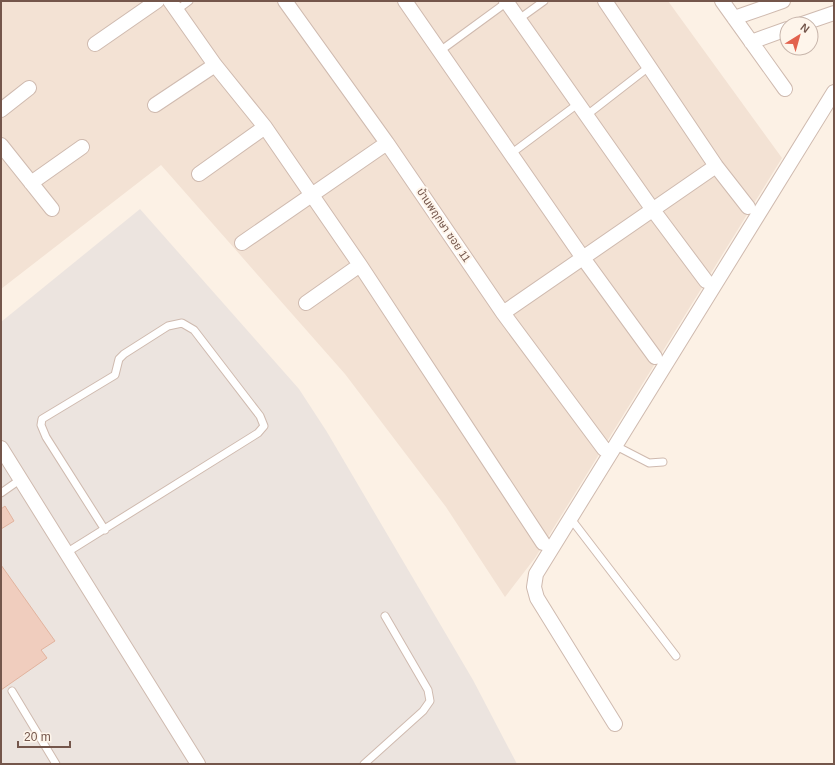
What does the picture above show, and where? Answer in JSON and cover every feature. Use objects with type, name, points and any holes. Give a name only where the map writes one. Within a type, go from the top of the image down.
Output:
[{"type":"street","points":[[95,44],[157,1]]},
{"type":"street","name":"บ้านพฤกษา ซอย 11","points":[[285,1],[387,142],[503,313],[610,447]]},
{"type":"street","points":[[405,1],[512,153],[583,258],[655,357]]},
{"type":"street","points":[[506,1],[583,109],[652,210],[706,281]]},
{"type":"street","points":[[604,1],[650,66],[716,166],[748,206]]},
{"type":"street","points":[[722,1],[784,88]]},
{"type":"street","points":[[734,18],[783,1]]},
{"type":"street","points":[[173,6],[215,65],[265,127],[360,265],[543,544]]},
{"type":"street","points":[[819,18],[834,13]]},
{"type":"street","points":[[751,42],[779,32]]},
{"type":"street","points":[[155,104],[215,65]]},
{"type":"street","points":[[1,110],[29,88]]},
{"type":"street","points":[[615,724],[537,598],[534,587],[536,574],[571,519],[610,447],[834,92]]},
{"type":"street","points":[[200,174],[265,127]]},
{"type":"street","points":[[242,243],[387,142]]},
{"type":"street","points":[[1,145],[52,210]]},
{"type":"street","points":[[31,183],[82,147]]},
{"type":"street","points":[[503,313],[716,166]]},
{"type":"street","points":[[306,303],[360,265]]},
{"type":"street","points":[[1,448],[198,764]]},
{"type":"lane","points":[[173,6],[189,1]]},
{"type":"lane","points":[[440,51],[506,1]]},
{"type":"lane","points":[[519,19],[544,1]]},
{"type":"lane","points":[[512,153],[650,66]]},
{"type":"lane","points":[[66,553],[104,530],[258,434],[264,426],[260,416],[194,330],[182,323],[168,326],[124,354],[119,359],[115,374],[42,419],[41,425],[46,437],[104,530]]},
{"type":"lane","points":[[610,447],[649,463],[663,462]]},
{"type":"lane","points":[[1,493],[21,479]]},
{"type":"lane","points":[[571,519],[676,656]]},
{"type":"lane","points":[[364,764],[423,711],[430,701],[428,690],[385,616]]},
{"type":"lane","points":[[12,691],[56,764]]},
{"type":"shaded area","points":[[1,1],[668,1],[782,158],[535,558],[505,597],[446,507],[345,374],[161,165],[1,289]]},
{"type":"shaded area","points":[[140,209],[299,389],[327,432],[473,680],[517,764],[1,764],[1,322]]},
{"type":"building","points":[[5,506],[14,521],[1,529],[1,509]]},
{"type":"building","points":[[1,565],[55,641],[41,650],[47,658],[1,690]]}]
